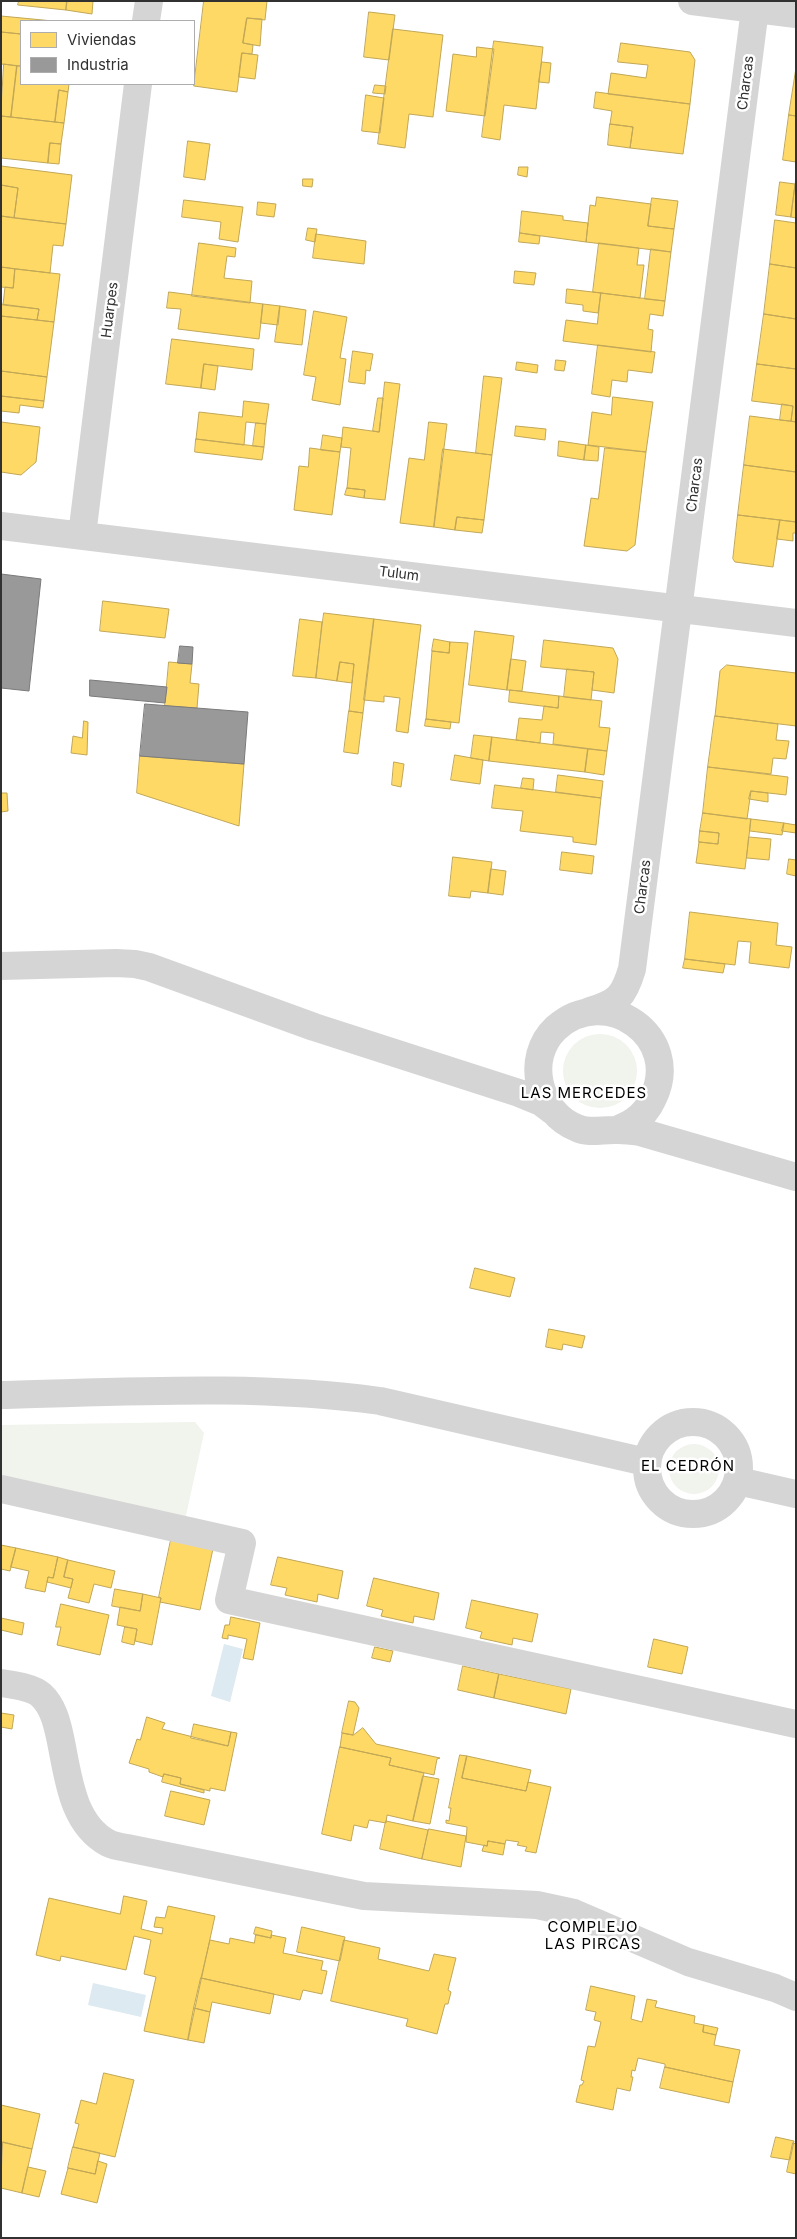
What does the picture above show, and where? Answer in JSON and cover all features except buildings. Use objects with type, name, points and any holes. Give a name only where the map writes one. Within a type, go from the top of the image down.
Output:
[{"type":"street","points":[[146,20],[149,1]]},
{"type":"street","points":[[692,1],[756,5],[796,14]]},
{"type":"street","name":"Charcas","points":[[629,978],[679,608],[756,5]]},
{"type":"street","name":"Huarpes","points":[[82,536],[138,85]]},
{"type":"street","name":"Tulum","points":[[1,526],[796,623]]},
{"type":"street","points":[[1,966],[116,963],[149,967],[314,1027],[532,1098],[553,1111]]},
{"type":"street","points":[[503,1088],[525,1082],[532,1076],[538,1065],[544,1045],[555,1029],[571,1017],[607,1006],[616,1000],[629,978]]},
{"type":"street","points":[[617,1130],[635,1121],[649,1107],[658,1088],[660,1068],[656,1049],[632,1009],[629,978]]},
{"type":"street","points":[[590,1011],[611,1012],[629,1019],[645,1032]]},
{"type":"street","points":[[538,1065],[539,1085],[546,1103],[560,1119],[577,1129],[597,1132],[617,1130],[640,1132],[796,1176]]},
{"type":"street","points":[[651,1101],[662,1127],[679,1144]]},
{"type":"street","points":[[1,1395],[211,1390],[343,1396],[380,1402],[646,1462]]},
{"type":"street","points":[[685,1422],[705,1423],[723,1431],[735,1446],[741,1466],[738,1481],[727,1501],[711,1512],[692,1515],[672,1511],[657,1498],[648,1481],[646,1462],[653,1444],[667,1429],[685,1422]]},
{"type":"street","points":[[738,1481],[796,1494]]},
{"type":"street","points":[[1,1489],[242,1543],[229,1600],[796,1724]]},
{"type":"street","points":[[1,1682],[41,1694],[51,1709],[57,1725],[70,1787],[79,1812],[91,1829],[108,1843],[364,1896],[537,1905],[574,1913],[688,1962],[774,1988],[796,1997]]},
{"type":"shaded area","points":[[593,1034],[607,1034],[621,1040],[631,1050],[637,1064],[635,1085],[621,1102],[607,1108],[593,1108],[579,1102],[569,1092],[563,1078],[563,1064],[569,1050],[579,1040]]},
{"type":"shaded area","points":[[195,1422],[204,1433],[185,1520],[1,1480],[1,1425]]},
{"type":"shaded area","points":[[689,1444],[699,1444],[712,1451],[719,1464],[719,1474],[712,1487],[699,1494],[689,1494],[680,1490],[673,1483],[669,1474],[669,1464],[673,1455],[680,1448]]},
{"type":"shaded area","points":[[224,1644],[243,1649],[230,1702],[211,1696]]},
{"type":"shaded area","points":[[93,1983],[146,1995],[141,2017],[88,2005]]},
{"type":"district","name":"LAS MERCEDES","points":[[584,1093]]},
{"type":"district","name":"EL CEDRÓN","points":[[688,1466]]},
{"type":"district","name":"COMPLEJO LAS PIRCAS","points":[[593,1936]]}]
